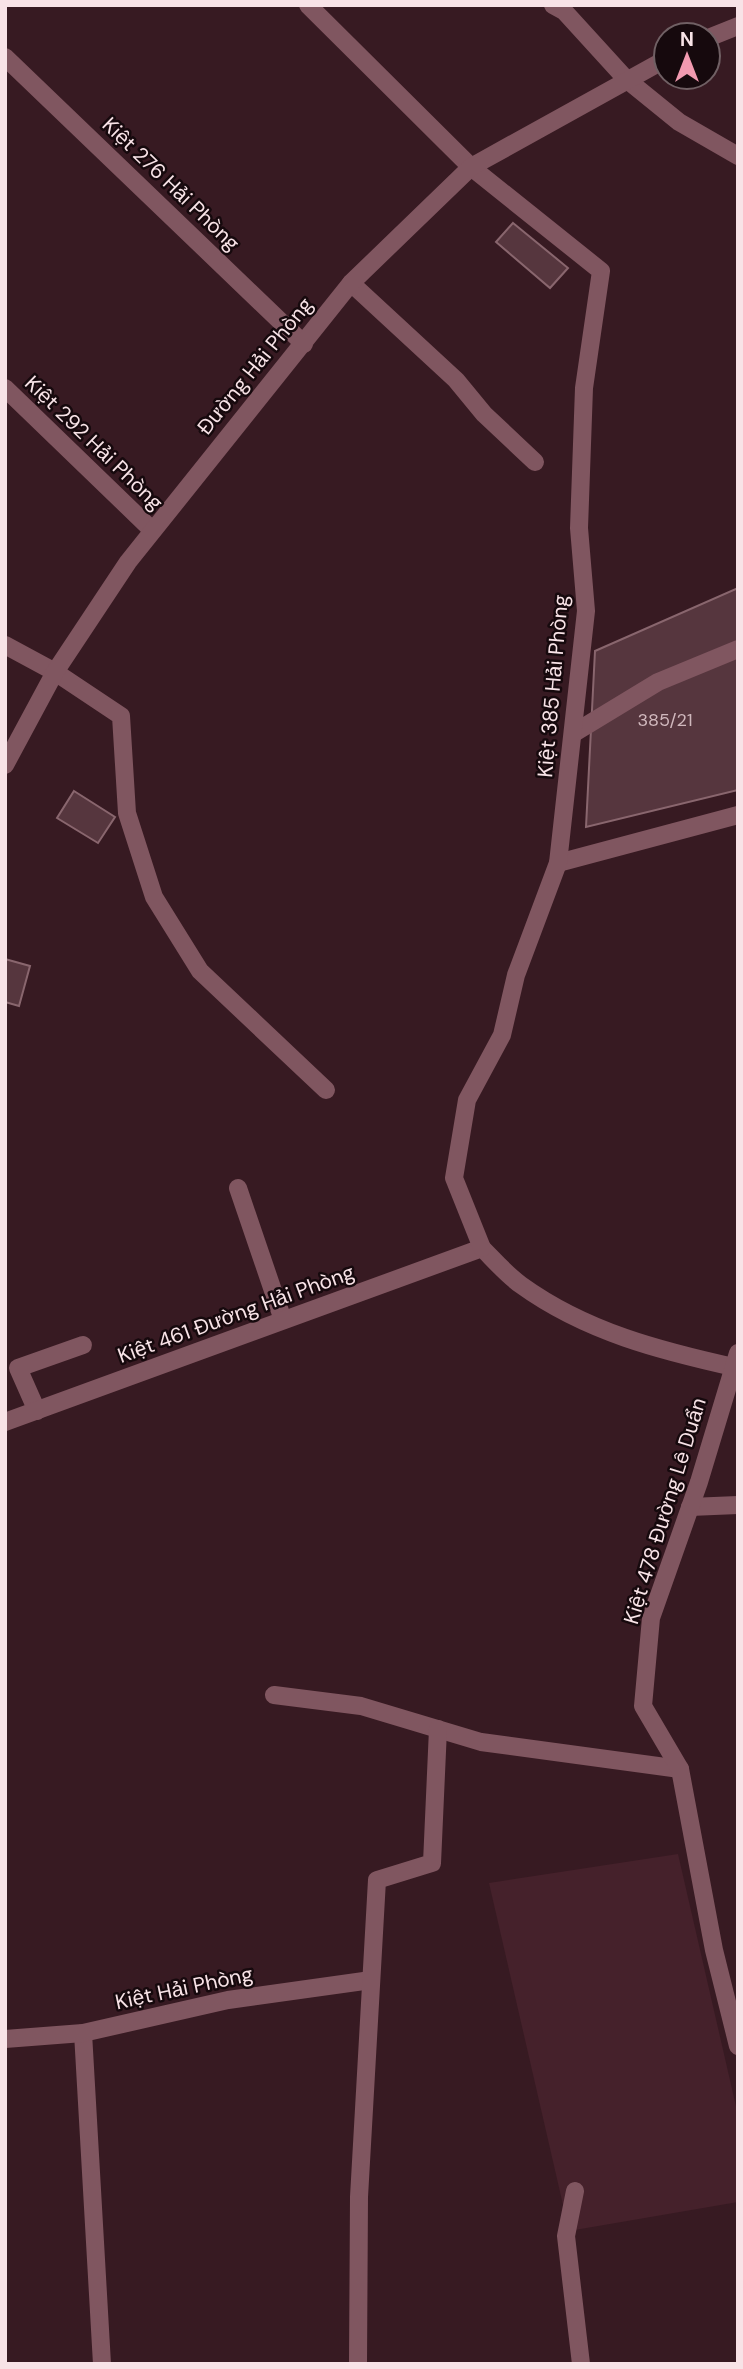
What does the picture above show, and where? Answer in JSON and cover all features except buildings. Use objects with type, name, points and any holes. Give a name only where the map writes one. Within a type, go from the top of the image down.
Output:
[{"type":"street","points":[[308,5],[471,167]]},
{"type":"street","points":[[553,5],[564,11],[626,79],[679,122],[738,156]]},
{"type":"street","name":"Kiệt 276 Hải Phòng","points":[[5,57],[304,344]]},
{"type":"street","name":"Đường Hải Phòng","points":[[5,765],[55,672],[152,530],[351,283],[471,167],[652,66]]},
{"type":"street","name":"Kiệt 385 Hải Phòng","points":[[471,167],[601,271],[584,388],[579,528],[586,611],[558,863],[516,975],[502,1035],[467,1100],[454,1178],[482,1248]]},
{"type":"street","points":[[351,283],[456,380],[484,414],[535,462]]},
{"type":"street","name":"Kiệt 292 Hải Phòng","points":[[5,388],[152,530]]},
{"type":"street","points":[[5,645],[55,672],[121,716],[127,813],[154,897],[200,971],[326,1090]]},
{"type":"street","points":[[574,733],[657,682],[738,649]]},
{"type":"street","points":[[558,863],[738,815]]},
{"type":"street","points":[[239,1188],[283,1320]]},
{"type":"street","points":[[482,1248],[520,1285],[599,1330],[652,1348],[736,1363]]},
{"type":"street","name":"Kiệt 461 Đường Hải Phòng","points":[[5,1422],[482,1248]]},
{"type":"street","points":[[37,1410],[18,1368],[83,1345]]},
{"type":"street","name":"Kiệt 478 Đường Lê Duẩn","points":[[736,1363],[651,1618],[643,1706],[680,1769],[714,1950],[738,2046]]},
{"type":"street","points":[[690,1507],[738,1505]]},
{"type":"street","points":[[274,1695],[361,1706],[481,1742],[680,1769]]},
{"type":"street","points":[[358,2364],[359,2197],[377,1880],[432,1863],[438,1729]]},
{"type":"street","name":"Kiệt Hải Phòng","points":[[5,2039],[83,2033],[228,2000],[371,1980]]},
{"type":"street","points":[[83,2033],[102,2364]]},
{"type":"street","points":[[575,2191],[566,2236],[581,2364]]},
{"type":"shaded area","points":[[678,1854],[738,2115],[738,2202],[569,2231],[489,1883]]}]
